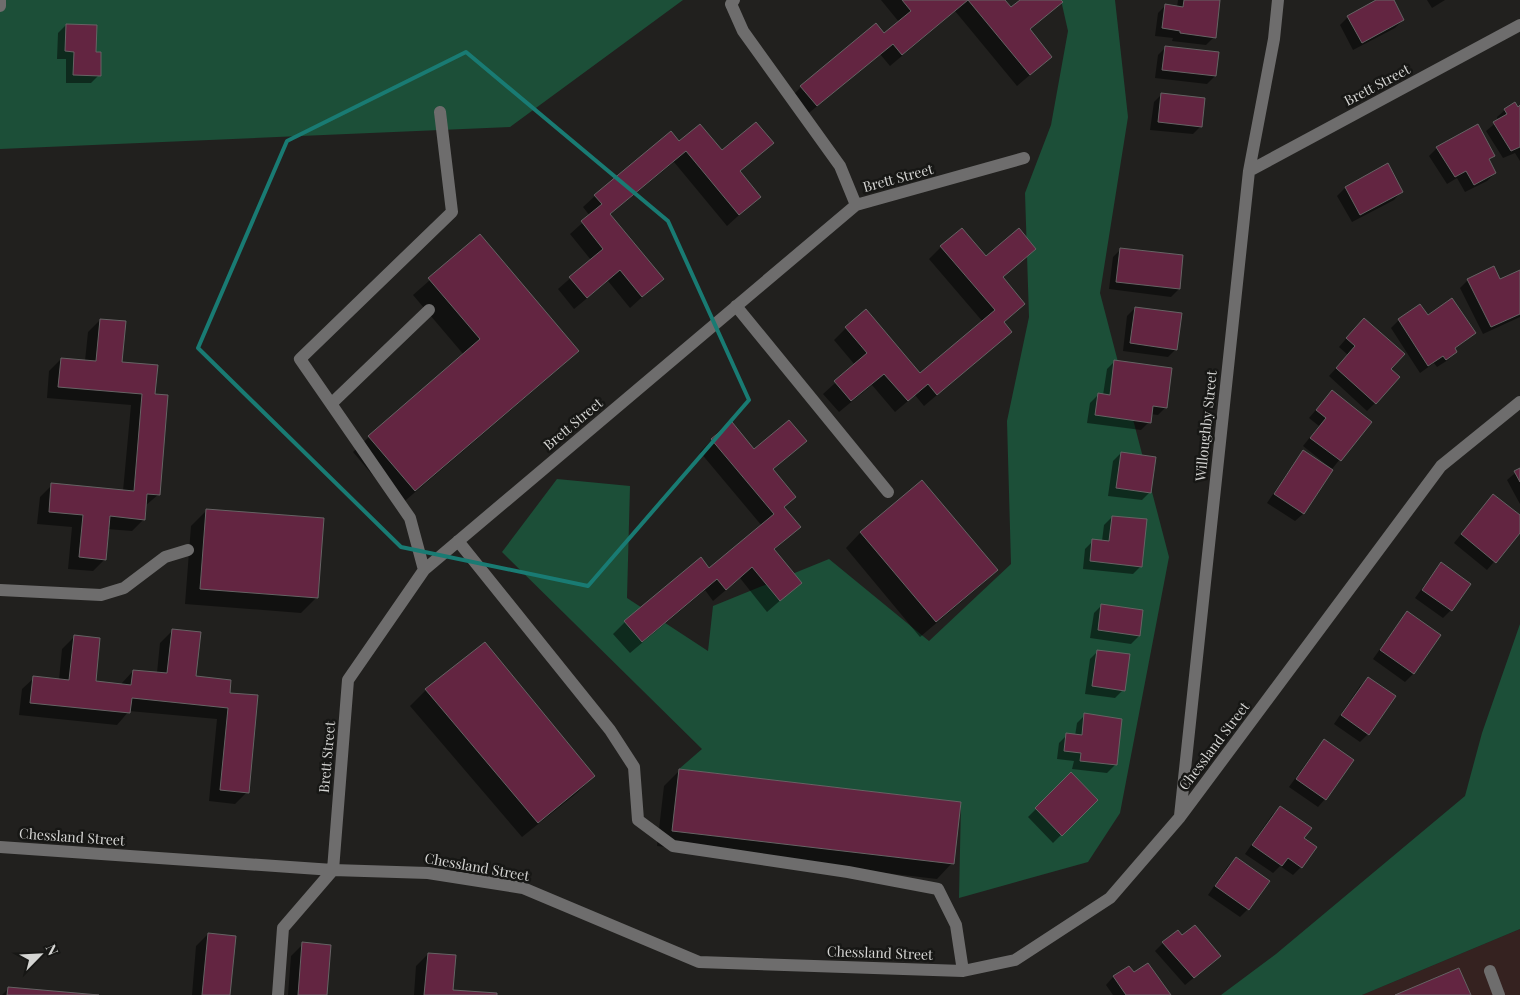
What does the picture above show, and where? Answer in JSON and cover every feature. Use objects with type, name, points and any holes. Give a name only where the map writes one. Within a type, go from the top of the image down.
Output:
[{"type":"street","points":[[0,0],[0,6]]},
{"type":"street","points":[[734,0],[731,4],[743,32],[840,166],[856,205]]},
{"type":"street","name":"Willoughby Street","points":[[1180,817],[1248,171],[1274,39],[1278,0]]},
{"type":"street","name":"Brett Street","points":[[1248,171],[1520,25]]},
{"type":"street","points":[[424,570],[410,518],[300,359],[452,212],[440,112]]},
{"type":"street","name":"Brett Street","points":[[332,870],[348,680],[424,570],[856,205],[1024,158]]},
{"type":"street","points":[[736,306],[888,492]]},
{"type":"street","points":[[331,404],[429,310]]},
{"type":"street","name":"Chessland Street","points":[[0,847],[332,870],[428,873],[523,888],[699,962],[963,971],[1015,960],[1110,898],[1180,817],[1441,466],[1520,402]]},
{"type":"street","points":[[458,541],[610,730],[634,766],[638,820],[673,846],[848,872],[938,889],[956,924],[963,971]]},
{"type":"street","points":[[0,590],[101,595],[124,588],[166,557],[188,550]]},
{"type":"street","points":[[278,995],[283,928],[332,870]]},
{"type":"street","points":[[1490,971],[1499,995]]},
{"type":"highlighted area","points":[[466,52],[668,221],[749,400],[588,586],[401,547],[198,348],[287,141]]},
{"type":"shaded area","points":[[1520,929],[1520,995],[1362,995]]},
{"type":"green space","points":[[0,0],[683,0],[510,127],[0,149]]},
{"type":"green space","points":[[1061,0],[1115,0],[1128,117],[1100,293],[1169,557],[1120,813],[1088,862],[959,898],[961,802],[679,769],[702,749],[502,552],[557,479],[630,486],[627,598],[708,651],[713,606],[829,559],[929,641],[1011,564],[1007,421],[1029,317],[1025,193],[1051,125],[1068,31]]},
{"type":"green space","points":[[1520,624],[1520,929],[1362,995],[1221,995],[1276,954],[1465,796],[1482,733]]},
{"type":"building","points":[[902,0],[968,0],[902,55],[893,44],[817,106],[800,86],[876,23],[884,33],[911,11]]},
{"type":"building","points":[[968,0],[1005,0],[1011,7],[1020,0],[1061,0],[1063,2],[1030,29],[1052,57],[1030,75]]},
{"type":"building","points":[[1184,0],[1220,0],[1216,38],[1180,33],[1180,31],[1162,28],[1165,4],[1183,7]]},
{"type":"building","points":[[1376,0],[1394,0],[1404,20],[1362,43],[1347,16]]},
{"type":"building","points":[[66,24],[97,25],[96,52],[101,52],[101,76],[73,75],[74,52],[65,51]]},
{"type":"building","points":[[1165,46],[1219,52],[1216,76],[1162,70]]},
{"type":"building","points":[[1161,93],[1205,98],[1202,127],[1158,122]]},
{"type":"building","points":[[1515,102],[1518,107],[1520,105],[1520,147],[1511,151],[1493,122],[1507,114],[1504,109]]},
{"type":"building","points":[[756,122],[774,143],[740,171],[761,197],[739,215],[686,151],[610,214],[664,279],[642,297],[620,270],[587,298],[569,277],[603,249],[581,221],[602,204],[594,195],[671,131],[679,141],[700,124],[722,150]]},
{"type":"building","points":[[1478,124],[1495,156],[1489,159],[1496,173],[1474,185],[1466,171],[1455,177],[1436,147]]},
{"type":"building","points":[[1388,163],[1403,192],[1360,215],[1345,187]]},
{"type":"building","points":[[962,228],[986,256],[1019,228],[1036,249],[1003,277],[1025,304],[1004,322],[1012,332],[937,395],[928,384],[908,401],[884,374],[851,401],[834,381],[867,353],[845,327],[866,309],[920,373],[995,310],[940,246]]},
{"type":"building","points":[[480,234],[579,351],[415,491],[368,436],[480,339],[428,278]]},
{"type":"building","points":[[1120,248],[1183,255],[1180,289],[1116,282]]},
{"type":"building","points":[[1494,266],[1500,279],[1520,270],[1520,314],[1491,327],[1467,279]]},
{"type":"building","points":[[1452,298],[1476,333],[1455,348],[1457,352],[1446,360],[1443,356],[1428,366],[1398,319],[1420,304],[1428,315]]},
{"type":"building","points":[[1135,307],[1182,313],[1177,350],[1130,343]]},
{"type":"building","points":[[1364,318],[1405,354],[1391,369],[1400,377],[1376,404],[1336,368],[1355,346],[1346,338]]},
{"type":"building","points":[[100,319],[126,321],[122,362],[158,365],[155,394],[168,395],[160,495],[147,494],[145,520],[110,516],[106,560],[79,557],[83,515],[49,512],[51,483],[134,491],[142,394],[58,387],[61,358],[96,361]]},
{"type":"building","points":[[1114,360],[1172,368],[1167,408],[1153,406],[1151,423],[1095,415],[1098,393],[1110,395]]},
{"type":"building","points":[[1332,390],[1372,422],[1341,461],[1310,438],[1326,418],[1316,410]]},
{"type":"building","points":[[789,420],[807,441],[773,469],[796,497],[784,507],[801,527],[774,549],[802,583],[780,601],[752,567],[726,590],[717,579],[642,642],[624,621],[701,557],[709,568],[774,514],[711,439],[732,422],[754,449]]},
{"type":"building","points":[[1303,450],[1333,470],[1304,514],[1274,494]]},
{"type":"building","points":[[1121,452],[1156,457],[1151,493],[1116,488]]},
{"type":"building","points":[[1520,468],[1520,482],[1514,471]]},
{"type":"building","points":[[922,480],[998,570],[936,622],[860,532]]},
{"type":"building","points":[[1493,494],[1520,515],[1520,533],[1496,563],[1461,534]]},
{"type":"building","points":[[206,509],[324,518],[318,598],[200,589]]},
{"type":"building","points":[[1112,516],[1147,519],[1142,567],[1090,561],[1092,539],[1109,541]]},
{"type":"building","points":[[1441,562],[1471,584],[1452,611],[1422,590]]},
{"type":"building","points":[[1101,604],[1143,610],[1140,636],[1098,630]]},
{"type":"building","points":[[1407,611],[1441,635],[1414,674],[1380,650]]},
{"type":"building","points":[[172,629],[201,632],[196,676],[231,680],[230,693],[258,695],[249,793],[220,790],[228,708],[132,698],[130,713],[30,703],[33,676],[69,680],[74,635],[100,638],[96,681],[131,685],[133,670],[167,673]]},
{"type":"building","points":[[485,642],[595,776],[538,823],[425,689]]},
{"type":"building","points":[[1097,650],[1130,654],[1125,691],[1092,686]]},
{"type":"building","points":[[1368,677],[1396,696],[1369,735],[1341,715]]},
{"type":"building","points":[[1084,713],[1122,719],[1117,765],[1080,761],[1081,753],[1064,751],[1066,733],[1082,735]]},
{"type":"building","points":[[1324,739],[1354,760],[1326,800],[1296,779]]},
{"type":"building","points":[[679,769],[961,802],[954,864],[672,831]]},
{"type":"building","points":[[1071,772],[1098,800],[1062,836],[1035,808]]},
{"type":"building","points":[[1280,806],[1312,828],[1304,838],[1317,847],[1302,868],[1288,858],[1282,866],[1252,845]]},
{"type":"building","points":[[1236,857],[1270,881],[1249,910],[1215,886]]},
{"type":"building","points":[[1195,925],[1221,956],[1194,978],[1162,942],[1178,930],[1182,935]]},
{"type":"building","points":[[208,933],[236,936],[230,995],[202,995]]},
{"type":"building","points":[[302,942],[331,945],[327,995],[298,995]]},
{"type":"building","points":[[428,953],[456,955],[453,990],[497,993],[497,995],[424,995]]},
{"type":"building","points":[[1148,963],[1171,995],[1126,995],[1113,976],[1129,966],[1134,972]]},
{"type":"building","points":[[1459,968],[1471,995],[1395,995]]},
{"type":"building","points":[[8,987],[99,995],[7,995]]}]
